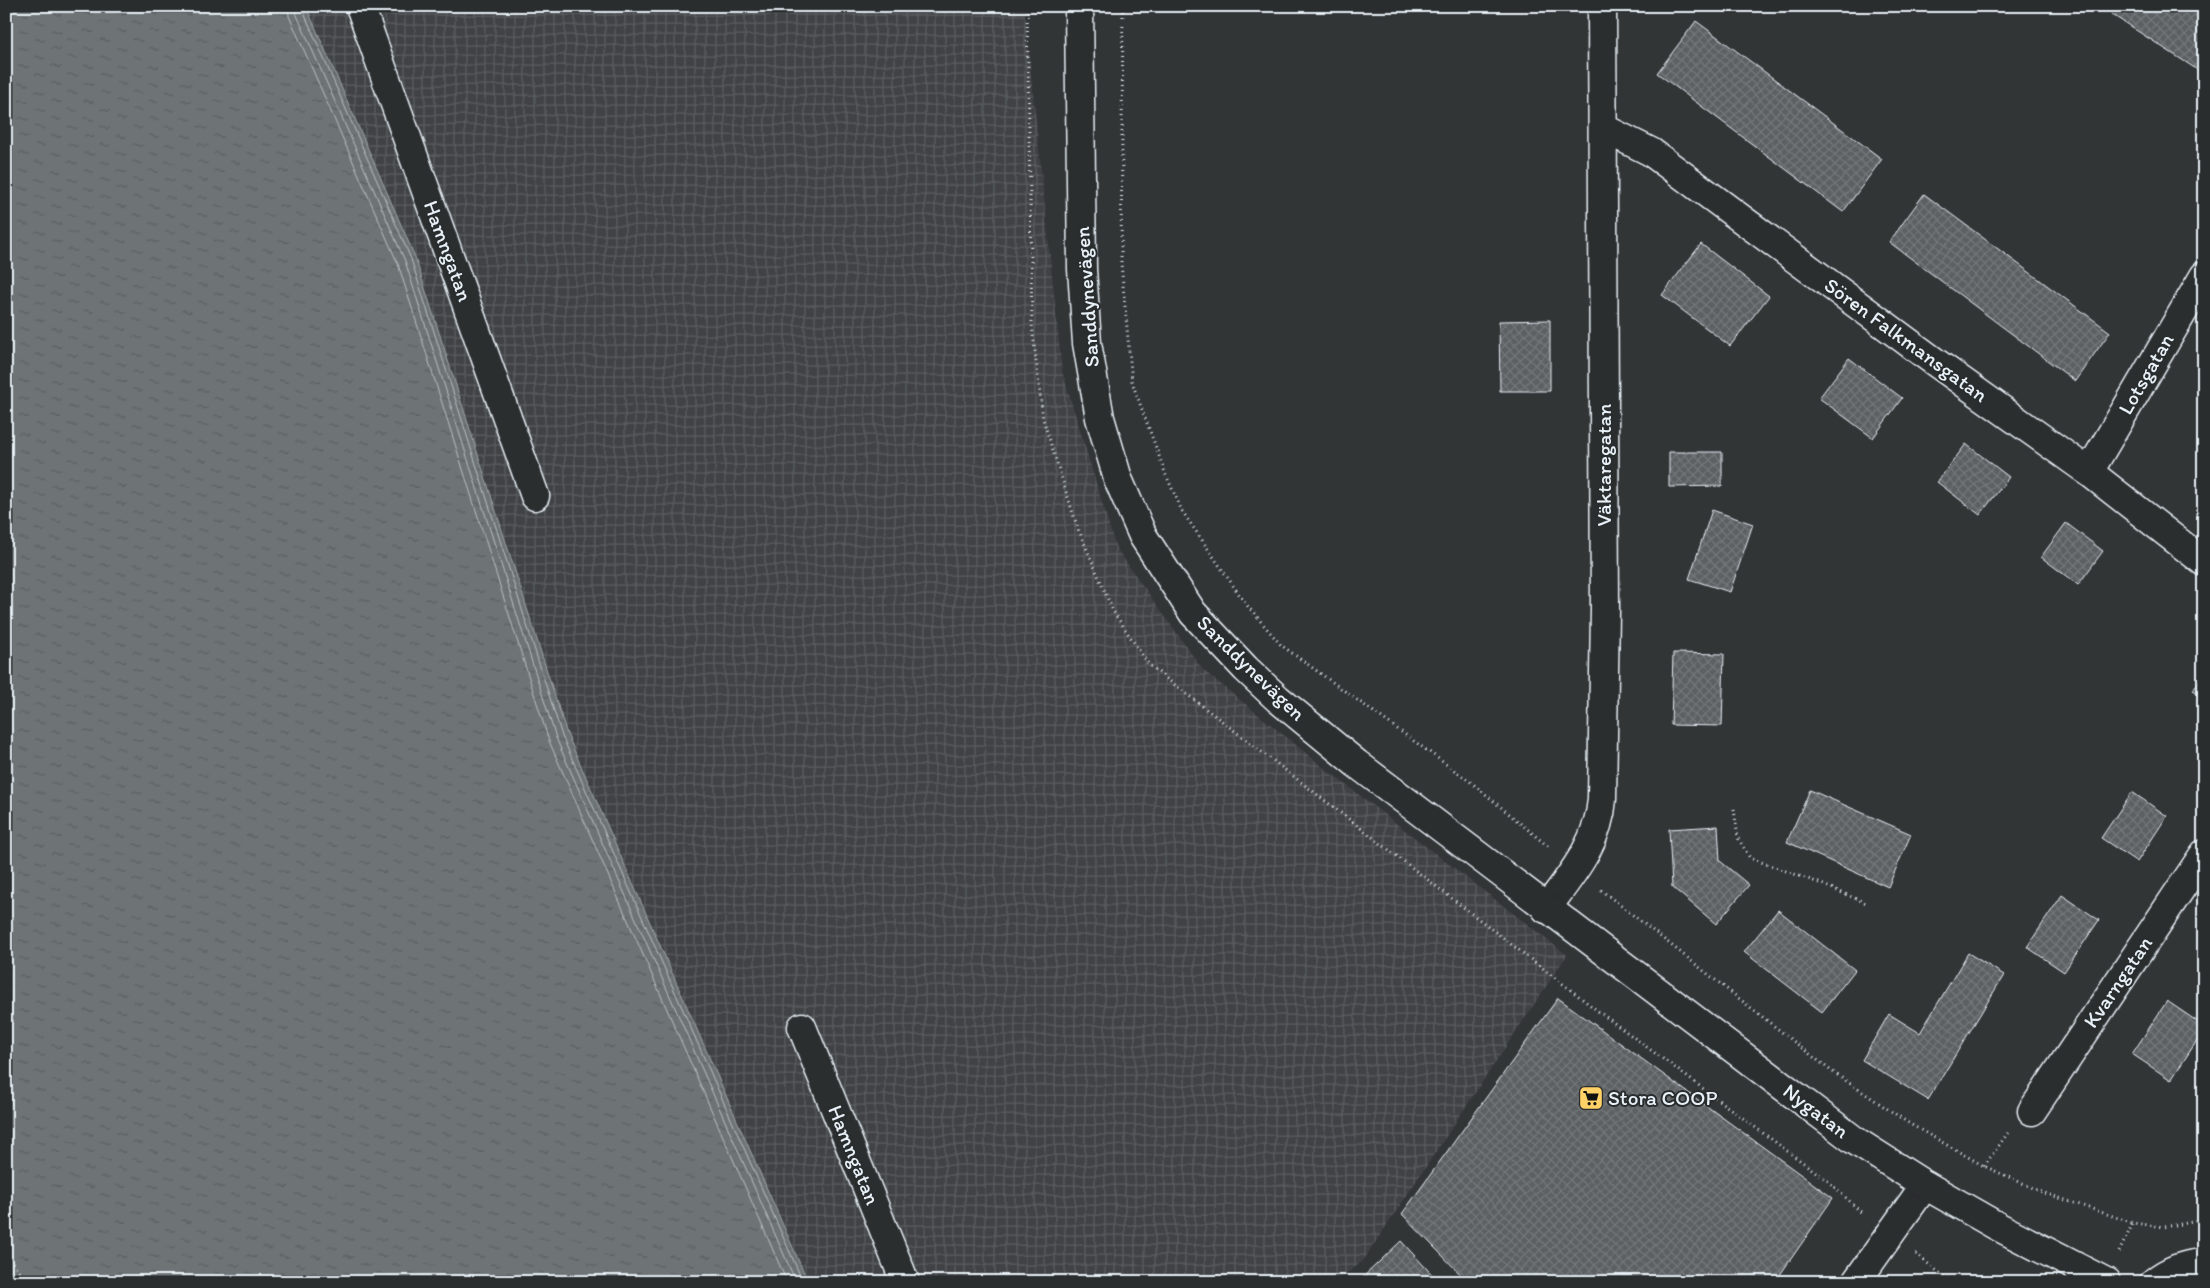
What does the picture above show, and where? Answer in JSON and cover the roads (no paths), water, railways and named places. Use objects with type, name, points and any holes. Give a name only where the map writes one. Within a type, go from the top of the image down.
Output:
[{"type":"street","name":"Hamngatan","points":[[360,6],[536,496]]},
{"type":"street","name":"Sanddynevägen","points":[[1079,6],[1082,269],[1087,343],[1100,418],[1118,479],[1143,536],[1193,614],[1278,699],[1357,764],[1546,909]]},
{"type":"street","name":"Väktaregatan","points":[[1546,909],[1594,839],[1601,816],[1605,611],[1602,6]]},
{"type":"street","name":"Sören Falkmansgatan","points":[[1604,128],[1651,152],[1927,356],[2088,472],[2204,562]]},
{"type":"street","name":"Lotsgatan","points":[[2088,472],[2204,276]]},
{"type":"street","name":"Kvarngatan","points":[[2032,1111],[2204,854]]},
{"type":"street","name":"Nygatan","points":[[1546,909],[1854,1140],[1925,1185],[1997,1226],[2106,1282]]},
{"type":"street","name":"Hamngatan","points":[[802,1027],[906,1282]]},
{"type":"street","points":[[1856,1282],[1925,1185]]},
{"type":"street","points":[[2154,1282],[2168,1272],[2180,1267],[2204,1263]]},
{"type":"water","points":[[6,6],[306,6],[415,257],[567,734],[808,1282],[12,1282],[6,1275]]},
{"type":"place","name":"Stora COOP","points":[[1591,1098]]}]
